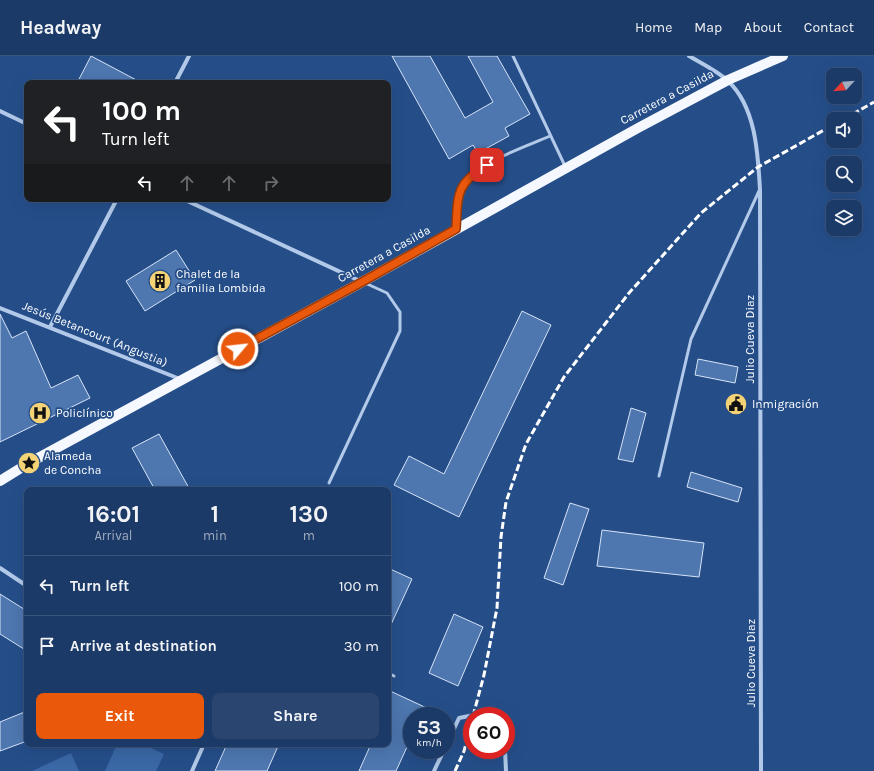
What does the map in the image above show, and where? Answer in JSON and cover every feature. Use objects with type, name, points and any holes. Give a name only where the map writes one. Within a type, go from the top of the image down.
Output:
[{"type":"main road","name":"Carretera a Casilda","points":[[0,481],[29,463],[362,282],[565,168],[728,80],[783,56]]},
{"type":"street","points":[[177,80],[189,56]]},
{"type":"street","name":"Julio Cueva Diaz","points":[[689,56],[728,80],[742,97],[751,118],[758,167],[760,190],[761,771]]},
{"type":"street","points":[[0,111],[24,123]]},
{"type":"street","points":[[50,327],[115,202]]},
{"type":"street","points":[[189,202],[362,282]]},
{"type":"street","name":"Jesús Betancourt (Angustia)","points":[[0,308],[182,379]]},
{"type":"street","points":[[0,568],[24,584]]},
{"type":"street","points":[[455,725],[458,718],[463,717]]},
{"type":"street","points":[[192,771],[203,747]]},
{"type":"street","points":[[434,771],[440,759]]},
{"type":"street","points":[[505,759],[506,771]]},
{"type":"lane","points":[[513,56],[565,168]]},
{"type":"lane","points":[[456,229],[458,194],[466,180],[475,172],[498,158],[550,136]]},
{"type":"lane","points":[[659,476],[691,340],[760,190]]},
{"type":"lane","points":[[329,483],[400,331],[400,312],[387,293],[362,282]]},
{"type":"shaded area","points":[[116,747],[149,747],[164,754],[156,771],[105,771]]},
{"type":"shaded area","points":[[71,753],[79,771],[32,771]]},
{"type":"building","points":[[91,56],[136,80],[79,80]]},
{"type":"building","points":[[392,56],[430,56],[465,118],[493,102],[468,56],[497,56],[530,114],[505,128],[509,136],[478,153],[473,145],[449,159]]},
{"type":"building","name":"Chalet de la familia Lombida","points":[[176,250],[195,280],[145,311],[126,281]]},
{"type":"building","points":[[522,311],[551,325],[459,517],[394,485],[409,456],[444,474]]},
{"type":"building","points":[[0,314],[12,338],[26,331],[51,388],[78,375],[90,398],[0,442]]},
{"type":"building","points":[[698,359],[738,367],[735,383],[695,375]]},
{"type":"building","points":[[631,408],[646,413],[633,462],[618,459]]},
{"type":"building","points":[[159,434],[188,487],[153,487],[132,448]]},
{"type":"building","points":[[691,472],[742,488],[738,502],[687,487]]},
{"type":"building","points":[[570,503],[589,509],[563,585],[544,578]]},
{"type":"building","points":[[602,530],[704,543],[699,577],[597,566]]},
{"type":"building","points":[[391,569],[412,579],[391,624]]},
{"type":"building","points":[[0,594],[24,609],[24,649],[0,634]]},
{"type":"building","points":[[454,614],[483,627],[458,686],[429,673]]},
{"type":"building","points":[[391,691],[425,707],[403,707],[403,756],[396,771],[359,771],[370,747],[391,747]]},
{"type":"building","points":[[24,712],[24,742],[0,751],[0,722]]},
{"type":"building","points":[[226,747],[278,747],[267,771],[215,771]]},
{"type":"railway","points":[[856,112],[874,102]]},
{"type":"railway","points":[[475,707],[484,675],[497,608],[501,537],[506,502],[526,444],[564,377],[629,293],[701,213],[758,167],[826,129]]},
{"type":"railway","points":[[455,771],[463,753]]},
{"type":"place","name":"Chalet de la familia Lombida","points":[[160,281]]},
{"type":"place","name":"Inmigración","points":[[736,404]]},
{"type":"place","name":"Policlínico","points":[[40,413]]},
{"type":"place","name":"Alameda de Concha","points":[[29,463]]},
{"type":"route","points":[[238,349],[456,229],[458,194],[466,180],[475,172],[487,165]]}]
